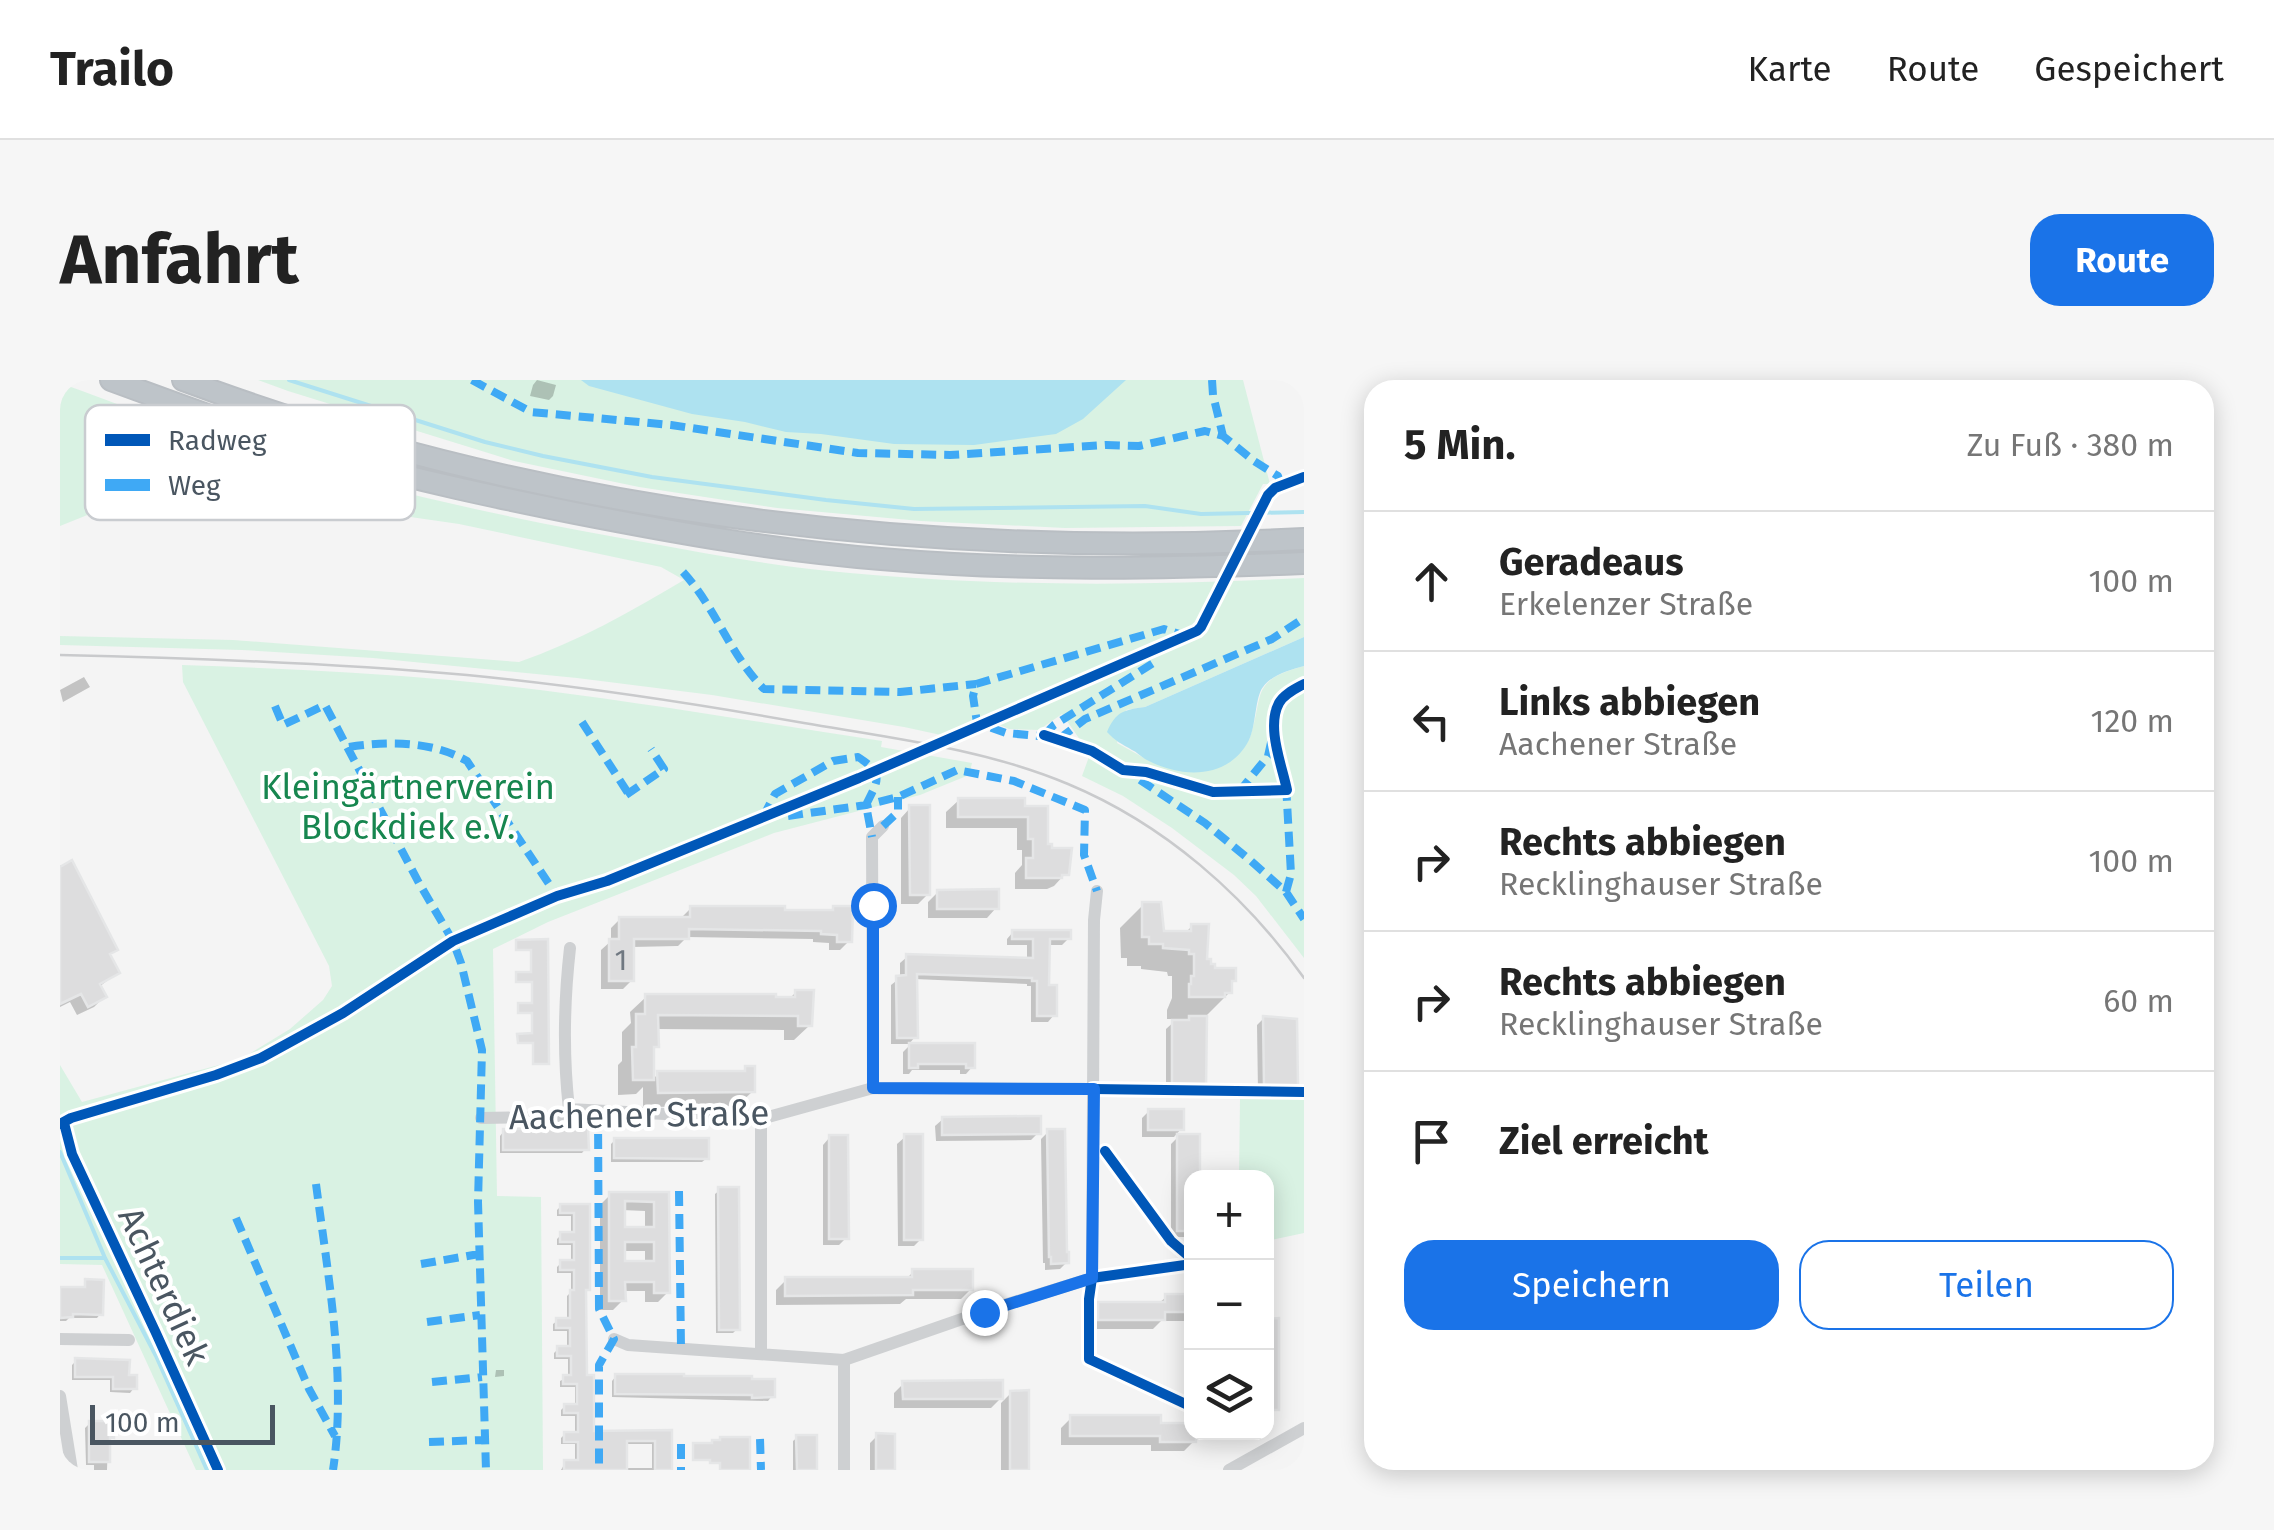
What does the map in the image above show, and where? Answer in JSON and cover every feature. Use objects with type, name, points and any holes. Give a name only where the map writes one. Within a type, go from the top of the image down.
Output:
[{"type":"highway","points":[[112,380],[181,405]]},
{"type":"highway","points":[[183,380],[256,405]]},
{"type":"highway","points":[[415,453],[582,492],[810,528],[989,542],[1100,544],[1304,539]]},
{"type":"highway","points":[[415,478],[696,537],[882,559],[1114,569],[1304,563]]},
{"type":"street","points":[[873,1088],[872,837],[882,826]]},
{"type":"street","points":[[614,1339],[628,1345],[844,1360],[1092,1278],[1094,920],[1098,891]]},
{"type":"street","points":[[569,1109],[565,988],[570,948]]},
{"type":"street","name":"Aachener Straße","points":[[481,1118],[556,1116],[569,1109],[762,1119],[873,1088],[1094,1089]]},
{"type":"street","points":[[762,1119],[762,1353]]},
{"type":"street","points":[[60,1339],[128,1340]]},
{"type":"street","points":[[844,1360],[844,1470]]},
{"type":"street","points":[[60,1396],[72,1470]]},
{"type":"street","points":[[1229,1470],[1304,1428]]},
{"type":"green space","points":[[258,380],[1243,380],[1270,484],[1263,484],[1241,526],[1065,528],[777,508],[639,487],[514,461],[415,430],[415,405],[333,405]]},
{"type":"green space","points":[[60,383],[121,405],[85,405],[85,516],[60,526]]},
{"type":"green space","points":[[415,495],[545,524],[829,571],[1007,582],[1126,584],[1304,578],[1304,637],[1145,707],[1126,710],[1117,743],[1146,759],[1249,740],[1266,684],[1304,666],[1304,958],[1256,896],[1234,875],[1123,796],[1082,776],[1090,754],[1062,714],[1039,730],[1009,729],[981,717],[941,735],[712,695],[577,678],[373,658],[60,645],[60,636],[233,640],[519,662],[604,625],[684,580],[661,567],[415,518]]},
{"type":"green space","name":"Kleingärtnerverein Blockdiek e.V.","points":[[182,665],[383,675],[558,692],[882,741],[881,747],[972,763],[969,775],[920,795],[774,833],[548,922],[493,949],[497,1196],[541,1197],[543,1470],[196,1470],[102,1265],[60,1264],[60,1065],[82,1102],[241,1059],[290,1029],[323,1000],[332,986],[329,966],[183,682]]},
{"type":"green space","points":[[1304,1098],[1304,1233],[1274,1239],[1274,1170],[1239,1170],[1240,1099]]},
{"type":"water","points":[[581,380],[1126,380],[1083,419],[1056,434],[974,445],[894,444],[786,432],[692,414],[589,386]]},
{"type":"water","points":[[1304,637],[1304,666],[1276,676],[1263,687],[1249,740],[1229,763],[1202,772],[1173,770],[1145,759],[1107,732],[1122,713],[1145,707]]},
{"type":"building","points":[[958,798],[1025,798],[1025,806],[1048,806],[1048,844],[1052,848],[1072,848],[1069,875],[1026,878],[1026,858],[1033,858],[1028,817],[958,817]]},
{"type":"building","points":[[909,805],[930,805],[930,895],[910,895]]},
{"type":"building","points":[[72,860],[118,950],[110,954],[120,973],[100,984],[107,997],[88,1007],[81,994],[60,1004],[60,867]]},
{"type":"building","points":[[999,889],[999,909],[937,909],[937,890]]},
{"type":"building","points":[[1142,902],[1161,902],[1164,931],[1191,931],[1191,924],[1209,924],[1207,959],[1215,968],[1236,968],[1232,993],[1225,993],[1225,997],[1189,997],[1194,954],[1163,948],[1163,944],[1149,944],[1149,937],[1142,937]]},
{"type":"building","points":[[690,906],[833,910],[833,906],[853,906],[852,942],[837,942],[837,935],[821,931],[689,929],[689,939],[634,939],[634,981],[609,981],[609,939],[619,939],[619,917],[690,917]]},
{"type":"building","points":[[1012,930],[1071,930],[1071,939],[1050,939],[1049,985],[1057,985],[1057,1016],[1037,1016],[1037,981],[1032,978],[917,974],[918,1038],[897,1038],[896,976],[906,975],[906,954],[1033,958],[1033,939],[1012,939]]},
{"type":"building","points":[[548,939],[549,1064],[533,1064],[533,1043],[518,1043],[517,1034],[532,1033],[532,1013],[518,1013],[518,1003],[532,1003],[532,982],[516,982],[516,972],[531,972],[531,950],[516,950],[516,940]]},
{"type":"building","points":[[795,990],[814,990],[812,1026],[798,1026],[798,1016],[658,1015],[654,1080],[633,1080],[636,1014],[645,1014],[645,994],[795,997]]},
{"type":"building","points":[[1189,1016],[1207,1016],[1206,1089],[1172,1085],[1172,1020],[1189,1020]]},
{"type":"building","points":[[1263,1016],[1297,1019],[1298,1085],[1264,1086]]},
{"type":"building","points":[[909,1043],[975,1043],[975,1068],[966,1068],[966,1064],[918,1064],[918,1068],[909,1068]]},
{"type":"building","points":[[745,1066],[755,1066],[755,1092],[658,1093],[657,1071],[745,1071]]},
{"type":"building","points":[[1148,1109],[1184,1109],[1184,1130],[1148,1130]]},
{"type":"building","points":[[1041,1116],[1041,1134],[942,1135],[942,1117]]},
{"type":"building","points":[[588,1128],[589,1150],[503,1150],[503,1129]]},
{"type":"building","points":[[1047,1129],[1065,1129],[1069,1263],[1051,1264],[1049,1257]]},
{"type":"building","points":[[904,1134],[923,1134],[923,1240],[904,1240]]},
{"type":"building","points":[[1177,1134],[1200,1134],[1200,1170],[1184,1170],[1184,1231],[1177,1231]]},
{"type":"building","points":[[829,1135],[848,1135],[849,1239],[829,1239]]},
{"type":"building","points":[[614,1138],[709,1138],[709,1159],[614,1158]]},
{"type":"building","points":[[718,1187],[739,1187],[740,1330],[719,1330]]},
{"type":"building","points":[[609,1192],[669,1192],[670,1293],[654,1293],[654,1282],[625,1282],[626,1301],[609,1301]],"holes":[[[625,1201],[654,1202],[654,1227],[625,1227]],[[625,1242],[654,1242],[654,1261],[625,1261]]]},
{"type":"building","points":[[560,1204],[590,1204],[587,1375],[594,1375],[594,1431],[672,1430],[672,1470],[655,1470],[655,1441],[627,1441],[627,1470],[564,1470],[564,1460],[578,1460],[578,1442],[564,1442],[564,1432],[578,1432],[578,1413],[564,1413],[564,1404],[577,1404],[577,1384],[563,1384],[563,1375],[571,1375],[571,1356],[557,1356],[557,1346],[570,1346],[570,1328],[556,1328],[556,1318],[570,1318],[570,1290],[574,1290],[574,1270],[560,1270],[560,1260],[574,1260],[574,1242],[560,1242],[560,1232],[574,1232],[574,1213],[560,1213]]},
{"type":"building","points":[[912,1269],[973,1269],[973,1290],[913,1290],[913,1295],[785,1296],[785,1277],[912,1277]]},
{"type":"building","points":[[85,1279],[104,1280],[103,1315],[73,1314],[60,1318],[60,1287],[85,1287]]},
{"type":"building","points":[[1165,1294],[1184,1294],[1184,1312],[1165,1312],[1165,1320],[1098,1320],[1098,1302],[1165,1302]]},
{"type":"building","points":[[1274,1318],[1279,1318],[1279,1410],[1274,1410]]},
{"type":"building","points":[[75,1358],[130,1360],[129,1375],[137,1375],[137,1389],[113,1389],[113,1377],[75,1377]]},
{"type":"building","points":[[615,1374],[775,1379],[775,1397],[615,1394]]},
{"type":"building","points":[[1003,1380],[1003,1399],[903,1399],[902,1381]]},
{"type":"building","points":[[1029,1390],[1029,1470],[1010,1470],[1010,1391]]},
{"type":"building","points":[[1070,1415],[1161,1415],[1161,1423],[1184,1423],[1184,1440],[1196,1442],[1160,1442],[1160,1436],[1070,1436]]},
{"type":"building","points":[[89,1421],[114,1421],[110,1462],[89,1462]]},
{"type":"building","points":[[876,1433],[895,1434],[895,1470],[876,1470]]},
{"type":"building","points":[[796,1435],[817,1435],[817,1470],[797,1470]]},
{"type":"building","points":[[720,1437],[750,1437],[750,1470],[720,1470],[720,1463],[693,1460],[693,1443],[712,1443]]},
{"type":"waterway","points":[[289,380],[368,405]]},
{"type":"waterway","points":[[415,420],[543,456],[652,477],[826,500],[914,509],[1145,506],[1201,514],[1304,512]]},
{"type":"waterway","points":[[60,1152],[105,1258],[156,1356],[207,1470]]},
{"type":"waterway","points":[[60,1258],[105,1258]]},
{"type":"tram line","points":[[60,655],[315,664],[509,679],[720,709],[971,753],[1068,784],[1103,800],[1169,841],[1256,918],[1304,978]]},
{"type":"marked path","points":[[472,380],[531,412],[671,425],[858,453],[950,455],[1139,446],[1205,431],[1223,436],[1278,476],[1281,485]]},
{"type":"marked path","points":[[1212,380],[1223,436]]},
{"type":"marked path","points":[[683,572],[764,689],[900,692],[976,684]]},
{"type":"marked path","points":[[1059,739],[1085,719],[1272,639],[1304,618]]},
{"type":"marked path","points":[[1051,737],[1006,733],[977,723],[973,696],[976,684],[1164,629],[1186,636]]},
{"type":"marked path","points":[[1044,735],[1155,662]]},
{"type":"marked path","points":[[275,706],[283,725],[325,705],[453,941],[461,963],[482,1050],[478,1202],[486,1470]]},
{"type":"marked path","points":[[582,722],[628,793]]},
{"type":"marked path","points":[[1239,792],[1268,756],[1272,738]]},
{"type":"marked path","points":[[349,747],[410,744],[467,761],[557,896]]},
{"type":"marked path","points":[[626,795],[664,769],[651,749]]},
{"type":"marked path","points":[[763,817],[775,794],[833,761],[858,757],[873,769],[877,779],[866,805],[872,837]]},
{"type":"marked path","points":[[788,816],[898,797],[957,770],[1014,781],[1085,810],[1084,855],[1097,891]]},
{"type":"marked path","points":[[1140,780],[1205,823],[1250,860],[1286,892],[1304,919]]},
{"type":"marked path","points":[[1286,784],[1291,874],[1286,892]]},
{"type":"marked path","points":[[883,826],[898,812],[898,797]]},
{"type":"marked path","points":[[598,1111],[599,1309],[614,1339],[599,1365],[599,1470]]},
{"type":"marked path","points":[[316,1184],[337,1363],[333,1470]]},
{"type":"marked path","points":[[679,1191],[681,1348]]},
{"type":"marked path","points":[[236,1218],[309,1389],[335,1436]]},
{"type":"marked path","points":[[421,1264],[479,1254]]},
{"type":"marked path","points":[[427,1322],[480,1315]]},
{"type":"marked path","points":[[432,1382],[482,1377]]},
{"type":"marked path","points":[[760,1439],[761,1470]]},
{"type":"marked path","points":[[429,1442],[484,1440]]},
{"type":"marked path","points":[[681,1444],[681,1470]]},
{"type":"cycle path","points":[[60,1124],[261,1058],[343,1013],[453,941],[557,896],[607,881],[859,778],[1197,631],[1268,495],[1275,488],[1304,477]]},
{"type":"cycle path","points":[[1044,735],[1092,751],[1123,770],[1146,772],[1213,792],[1287,790],[1274,734],[1275,713],[1284,697],[1304,684]]},
{"type":"cycle path","points":[[1093,1089],[1304,1092]]},
{"type":"cycle path","name":"Achterdiek","points":[[64,1123],[72,1154],[218,1470]]},
{"type":"cycle path","points":[[1105,1151],[1171,1241],[1184,1252]]},
{"type":"cycle path","points":[[1184,1265],[1092,1278],[1089,1299],[1089,1359],[1184,1403]]},
{"type":"route","points":[[873,905],[873,1088],[1094,1089],[1092,1278],[984,1312]]}]
